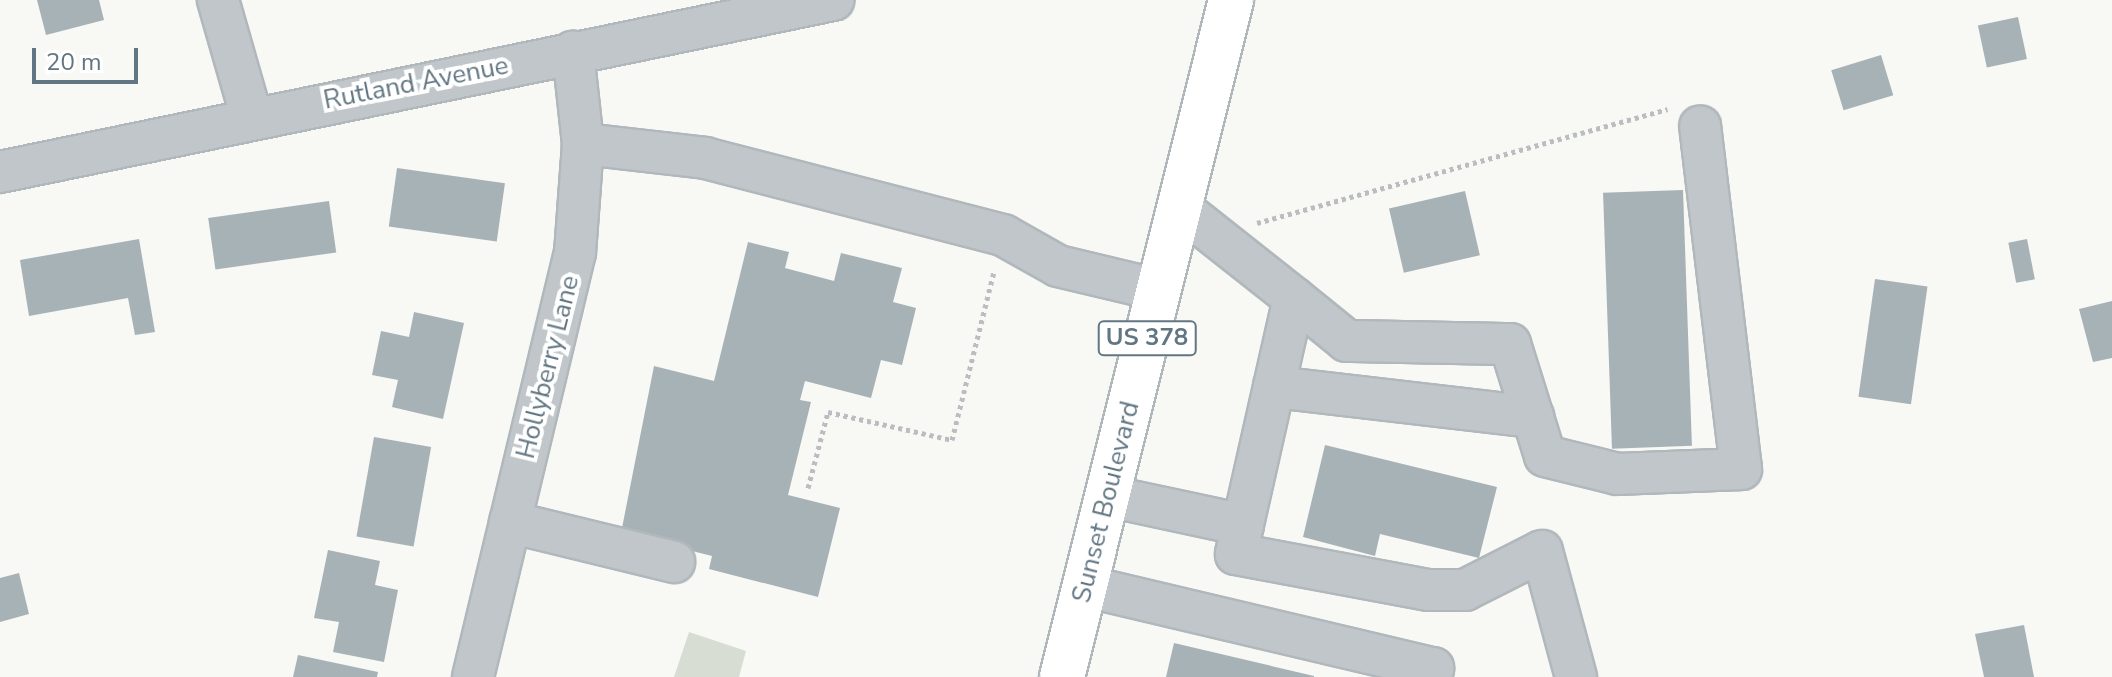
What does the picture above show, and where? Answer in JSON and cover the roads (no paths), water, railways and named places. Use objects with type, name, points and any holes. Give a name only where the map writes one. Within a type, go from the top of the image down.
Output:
[{"type":"main road","name":"Sunset Boulevard","points":[[1062,677],[1231,0]]},
{"type":"street","points":[[218,0],[251,115]]},
{"type":"street","name":"Rutland Avenue","points":[[0,172],[251,115],[833,0]]},
{"type":"street","name":"Hollyberry Lane","points":[[473,677],[575,253],[583,144],[573,52]]},
{"type":"street","points":[[1180,208],[1347,341],[1510,344],[1545,456],[1618,474],[1741,469],[1700,126]]},
{"type":"street","points":[[583,144],[705,158],[1003,235],[1058,266],[1159,290]]},
{"type":"street","points":[[1294,298],[1236,554],[1429,590],[1465,590],[1542,551],[1576,677]]},
{"type":"street","points":[[1274,387],[1533,417]]},
{"type":"street","points":[[1108,496],[1243,525]]},
{"type":"street","points":[[510,522],[674,562]]},
{"type":"street","points":[[1085,586],[1433,668],[1431,677]]}]
